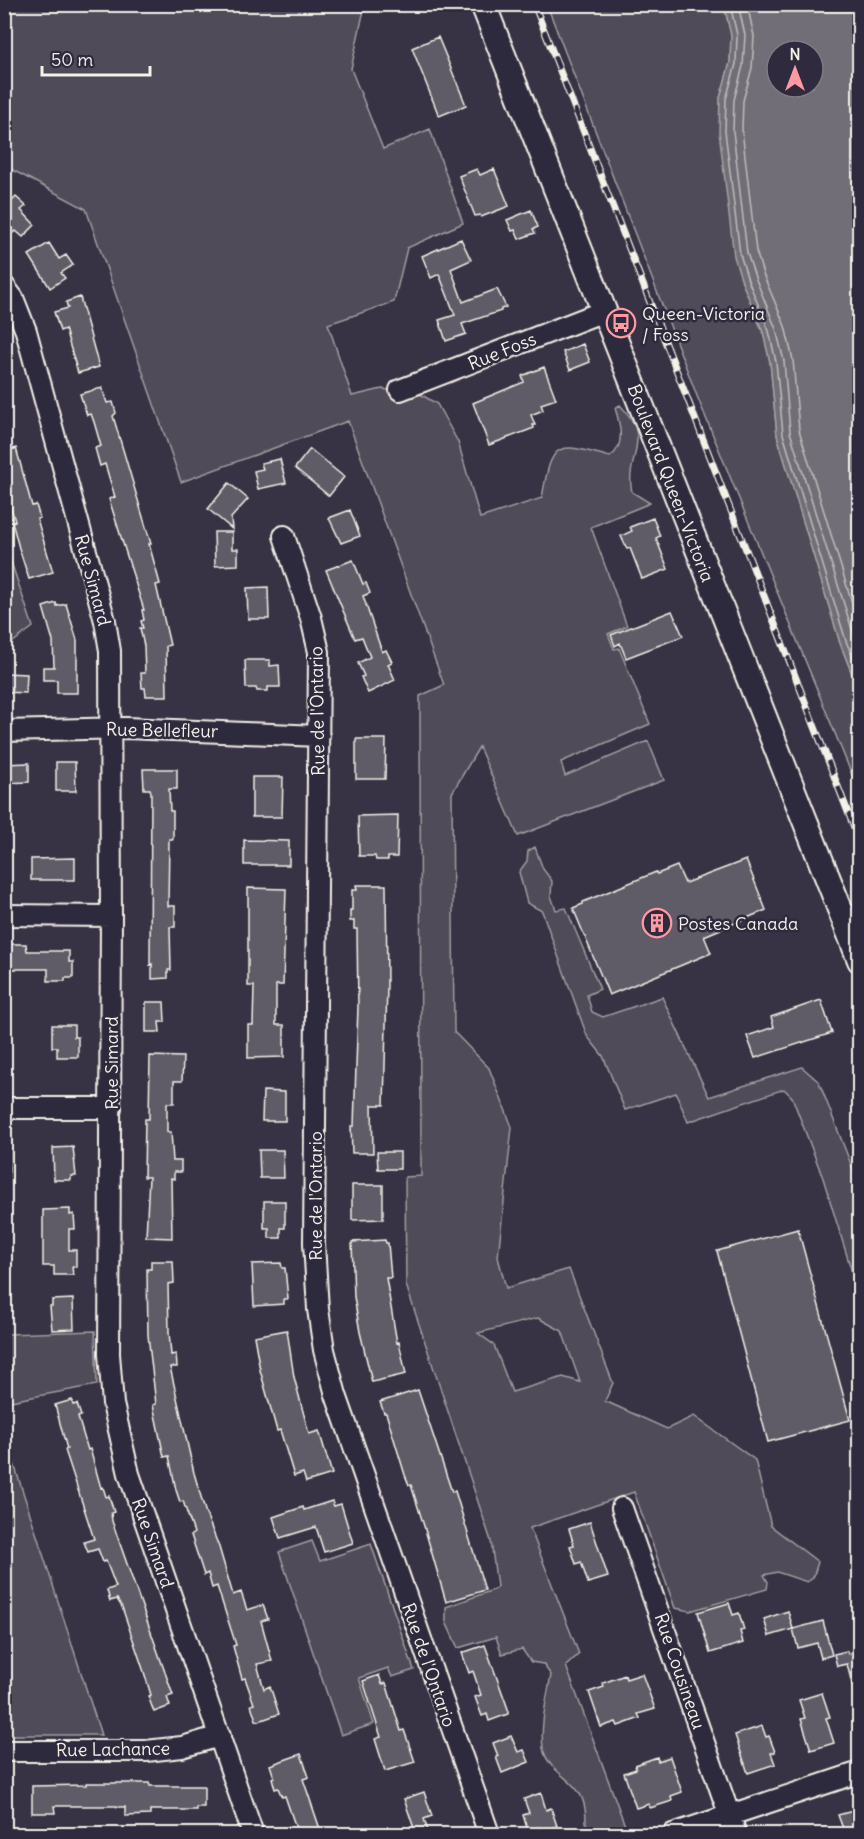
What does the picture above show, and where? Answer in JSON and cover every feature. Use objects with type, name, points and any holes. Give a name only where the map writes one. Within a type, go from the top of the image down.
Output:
[{"type":"main road","name":"Boulevard Queen-Victoria","points":[[483,4],[860,960]]},
{"type":"street","name":"Rue Simard","points":[[4,286],[13,298],[26,331],[105,621],[110,651],[109,1354],[113,1404],[129,1474],[254,1834]]},
{"type":"street","name":"Rue Foss","points":[[400,390],[604,311]]},
{"type":"street","name":"Rue de l'Ontario","points":[[284,536],[316,637],[318,652],[314,1243],[318,1310],[324,1350],[348,1434],[489,1834]]},
{"type":"street","name":"Rue Bellefleur","points":[[4,731],[111,729],[319,736]]},
{"type":"street","points":[[4,915],[111,916]]},
{"type":"street","points":[[4,1108],[111,1108]]},
{"type":"street","name":"Rue Cousineau","points":[[622,1508],[733,1825]]},
{"type":"street","name":"Rue Lachance","points":[[4,1751],[146,1751],[190,1746],[220,1736]]},
{"type":"street","points":[[673,1834],[733,1825],[860,1772]]},
{"type":"shaded area","points":[[4,5],[365,5],[351,69],[383,149],[430,129],[463,223],[407,248],[394,302],[328,324],[352,396],[382,389],[422,395],[437,404],[458,442],[480,518],[542,498],[549,465],[559,450],[578,449],[610,457],[620,441],[620,428],[615,408],[620,405],[636,429],[632,492],[650,503],[591,527],[627,626],[608,634],[614,649],[619,648],[650,724],[561,762],[565,776],[648,741],[664,780],[518,836],[479,747],[452,793],[454,1032],[489,1068],[512,1127],[498,1257],[506,1288],[569,1269],[613,1383],[605,1401],[667,1429],[694,1416],[755,1460],[771,1526],[818,1562],[813,1578],[807,1582],[777,1572],[764,1575],[768,1582],[767,1589],[690,1611],[675,1608],[634,1492],[530,1528],[579,1654],[566,1666],[627,1831],[618,1834],[586,1834],[585,1809],[580,1794],[545,1756],[542,1730],[551,1675],[543,1664],[531,1662],[522,1649],[502,1654],[496,1637],[458,1648],[446,1622],[446,1607],[497,1587],[491,1541],[406,1285],[405,1177],[421,1176],[420,696],[444,685],[348,421],[181,482],[86,209],[5,166]],"holes":[[[538,1318],[562,1331],[580,1382],[563,1377],[512,1392],[494,1345],[478,1333]]]},
{"type":"shaded area","points":[[547,5],[724,5],[731,35],[730,63],[720,98],[742,282],[763,332],[770,362],[777,435],[840,643],[859,692],[859,792],[697,396]]},
{"type":"shaded area","points":[[5,544],[33,627],[4,648]]},
{"type":"shaded area","points":[[535,847],[543,869],[552,881],[551,896],[556,910],[566,908],[600,989],[587,995],[592,1012],[603,1017],[662,997],[709,1097],[802,1067],[819,1082],[859,1185],[853,1200],[859,1214],[859,1289],[823,1178],[792,1097],[784,1089],[688,1122],[676,1093],[625,1110],[603,1056],[587,1036],[542,911],[527,903],[519,872],[527,861],[528,851]]},
{"type":"shaded area","points":[[5,1119],[10,1119],[7,1334],[95,1331],[97,1385],[5,1402]]},
{"type":"shaded area","points":[[5,1436],[101,1735],[5,1735]]},
{"type":"shaded area","points":[[312,1541],[320,1561],[371,1544],[414,1670],[392,1677],[388,1668],[359,1678],[374,1724],[341,1735],[279,1552]]},
{"type":"water","points":[[724,5],[859,5],[859,692],[840,643],[777,435],[770,362],[763,332],[734,256],[719,131],[720,98],[730,63],[731,35]]},
{"type":"building","points":[[438,37],[466,105],[439,116],[412,48]]},
{"type":"building","points":[[477,169],[480,175],[494,169],[509,206],[481,217],[480,215],[475,216],[459,176]]},
{"type":"building","points":[[16,197],[26,206],[21,210],[35,225],[23,237],[4,224],[4,209]]},
{"type":"building","points":[[531,210],[538,227],[533,229],[535,233],[519,239],[507,220]]},
{"type":"building","points":[[461,239],[471,260],[451,269],[463,302],[497,289],[506,307],[501,311],[462,324],[466,334],[446,341],[439,320],[455,315],[439,274],[431,278],[422,256]]},
{"type":"building","points":[[49,243],[59,259],[66,255],[73,265],[61,273],[65,278],[50,288],[29,255]]},
{"type":"building","points":[[80,297],[99,367],[78,373],[65,329],[60,331],[54,312],[68,308],[66,302]]},
{"type":"building","points":[[583,344],[590,362],[570,370],[563,352]]},
{"type":"building","points":[[544,367],[556,399],[541,404],[543,410],[531,415],[534,428],[489,445],[473,403],[524,382],[522,376]]},
{"type":"building","points":[[102,388],[107,403],[113,402],[116,413],[113,416],[151,544],[149,544],[160,584],[156,585],[170,645],[166,646],[167,696],[146,696],[145,688],[142,688],[141,673],[145,673],[144,646],[140,628],[143,628],[141,621],[144,620],[142,610],[144,610],[109,499],[115,497],[105,464],[100,466],[95,448],[101,446],[94,422],[91,414],[87,415],[80,394]]},
{"type":"building","points":[[16,448],[32,506],[36,505],[40,518],[37,519],[53,572],[29,579],[4,485],[4,452]]},
{"type":"building","points":[[310,449],[344,477],[329,496],[295,468]]},
{"type":"building","points":[[280,459],[286,483],[258,489],[254,471],[263,469],[261,463]]},
{"type":"building","points":[[229,483],[248,499],[231,518],[232,529],[208,509]]},
{"type":"building","points":[[350,510],[360,536],[341,543],[329,518]]},
{"type":"building","points":[[653,518],[660,536],[656,538],[668,569],[642,579],[630,548],[627,549],[621,536],[632,531],[630,527]]},
{"type":"building","points":[[214,532],[232,532],[232,549],[238,549],[238,565],[215,566]]},
{"type":"building","points":[[353,560],[363,584],[366,583],[370,593],[363,596],[382,652],[386,650],[392,662],[388,664],[395,680],[368,693],[358,663],[370,657],[362,637],[355,639],[326,570]]},
{"type":"building","points":[[268,587],[269,619],[248,619],[247,588]]},
{"type":"building","points":[[56,603],[57,606],[66,604],[77,640],[77,693],[57,693],[57,680],[43,680],[43,667],[54,667],[53,641],[43,607]]},
{"type":"building","points":[[672,611],[683,636],[626,658],[620,643],[615,646],[611,635]]},
{"type":"building","points":[[245,660],[270,660],[270,666],[279,665],[280,687],[268,687],[268,691],[246,688]]},
{"type":"building","points":[[4,673],[27,674],[26,693],[4,692]]},
{"type":"building","points":[[356,739],[386,739],[385,779],[356,779]]},
{"type":"building","points":[[56,762],[75,762],[76,791],[56,791]]},
{"type":"building","points":[[29,763],[29,782],[4,783],[4,764]]},
{"type":"building","points":[[143,769],[177,769],[177,789],[169,789],[170,811],[173,811],[173,839],[169,839],[168,906],[175,906],[175,927],[170,927],[171,970],[168,970],[168,978],[152,979],[152,964],[150,965],[151,792],[150,789],[144,789]]},
{"type":"building","points":[[252,777],[283,777],[282,817],[252,817]]},
{"type":"building","points":[[398,815],[397,857],[376,860],[375,856],[359,856],[358,816]]},
{"type":"building","points":[[244,840],[289,841],[289,865],[244,865]]},
{"type":"building","points":[[75,858],[75,880],[31,880],[31,859]]},
{"type":"building","name":"Postes Canada","points":[[746,860],[766,910],[704,936],[711,953],[609,995],[573,908],[656,872],[657,874],[677,866],[685,883]]},
{"type":"building","points":[[356,885],[386,885],[387,985],[384,1105],[372,1105],[373,1153],[352,1153],[351,1126],[354,1126],[358,1006],[357,929],[354,929],[354,921],[350,921],[350,910],[352,910],[352,890],[357,890]]},
{"type":"building","points":[[248,888],[286,889],[283,985],[276,985],[276,1025],[284,1025],[284,1057],[248,1058],[248,1025],[253,1025],[254,986],[248,986]]},
{"type":"building","points":[[6,944],[26,944],[27,951],[69,951],[69,962],[73,962],[73,978],[65,978],[65,981],[48,981],[48,969],[4,969]]},
{"type":"building","points":[[821,1000],[832,1033],[755,1058],[747,1036],[774,1027],[771,1017]]},
{"type":"building","points":[[146,1002],[164,1002],[165,1022],[159,1022],[160,1032],[146,1032]]},
{"type":"building","points":[[52,1025],[74,1025],[74,1037],[78,1037],[78,1057],[57,1057],[57,1047],[52,1047]]},
{"type":"building","points":[[150,1056],[183,1057],[182,1081],[174,1081],[174,1103],[167,1103],[167,1132],[171,1132],[173,1161],[181,1161],[181,1172],[174,1172],[174,1179],[171,1178],[172,1238],[146,1237],[149,1177],[144,1177],[145,1119],[149,1119]]},
{"type":"building","points":[[263,1091],[285,1092],[285,1121],[262,1121]]},
{"type":"building","points":[[73,1147],[76,1176],[71,1176],[71,1180],[54,1180],[53,1148]]},
{"type":"building","points":[[259,1150],[283,1150],[284,1178],[260,1178]]},
{"type":"building","points":[[377,1152],[400,1152],[400,1169],[378,1169]]},
{"type":"building","points":[[352,1185],[383,1185],[383,1219],[352,1220]]},
{"type":"building","points":[[264,1201],[285,1201],[285,1228],[281,1228],[281,1238],[269,1238],[269,1228],[264,1228]]},
{"type":"building","points":[[70,1209],[70,1215],[74,1214],[75,1229],[69,1229],[69,1250],[76,1250],[76,1267],[72,1267],[73,1275],[54,1275],[54,1266],[43,1266],[43,1210]]},
{"type":"building","points":[[798,1229],[850,1420],[768,1442],[717,1251]]},
{"type":"building","points":[[385,1240],[388,1243],[391,1278],[386,1278],[397,1343],[399,1342],[406,1374],[372,1382],[354,1297],[352,1242]]},
{"type":"building","points":[[151,1261],[173,1261],[174,1283],[168,1284],[169,1332],[171,1355],[176,1354],[177,1367],[170,1367],[194,1473],[206,1514],[219,1547],[233,1595],[241,1592],[247,1610],[263,1605],[268,1619],[261,1621],[272,1661],[257,1664],[264,1689],[270,1686],[279,1714],[259,1721],[256,1720],[251,1705],[254,1704],[245,1678],[242,1679],[233,1646],[236,1645],[217,1586],[212,1588],[208,1573],[204,1575],[191,1535],[194,1533],[183,1501],[180,1502],[176,1490],[169,1456],[164,1457],[153,1405],[156,1404],[148,1335],[147,1269],[151,1269]]},
{"type":"building","points":[[281,1263],[282,1268],[285,1268],[288,1299],[284,1299],[284,1304],[254,1306],[252,1264]]},
{"type":"building","points":[[73,1299],[74,1329],[52,1330],[50,1306],[52,1306],[52,1300]]},
{"type":"building","points":[[287,1330],[294,1377],[309,1434],[319,1431],[332,1474],[306,1482],[303,1473],[294,1476],[280,1430],[277,1431],[260,1370],[254,1336]]},
{"type":"building","points":[[418,1390],[452,1492],[455,1491],[485,1590],[446,1602],[411,1485],[405,1475],[386,1413],[380,1402]]},
{"type":"building","points":[[72,1400],[73,1405],[77,1404],[81,1416],[78,1417],[101,1488],[103,1487],[106,1497],[109,1496],[114,1512],[111,1513],[112,1521],[173,1695],[167,1697],[170,1706],[154,1712],[148,1696],[151,1695],[144,1672],[122,1607],[117,1599],[110,1601],[107,1590],[116,1587],[106,1561],[103,1562],[98,1549],[88,1552],[84,1542],[94,1539],[65,1450],[67,1449],[55,1405]]},
{"type":"building","points":[[332,1501],[334,1506],[341,1504],[353,1543],[324,1552],[316,1527],[280,1538],[273,1517]]},
{"type":"building","points":[[590,1522],[608,1577],[588,1583],[581,1562],[576,1564],[570,1546],[574,1545],[569,1529]]},
{"type":"building","points":[[729,1603],[733,1615],[739,1613],[744,1630],[740,1631],[743,1643],[710,1653],[698,1612]]},
{"type":"building","points":[[788,1611],[793,1629],[769,1636],[764,1619]]},
{"type":"building","points":[[823,1621],[832,1655],[821,1658],[817,1643],[798,1648],[793,1629]]},
{"type":"building","points":[[485,1645],[508,1709],[508,1714],[489,1721],[487,1714],[482,1716],[475,1697],[481,1695],[473,1671],[469,1673],[462,1653]]},
{"type":"building","points":[[847,1651],[848,1654],[860,1651],[860,1696],[855,1696],[847,1664],[837,1666],[834,1654]]},
{"type":"building","points":[[642,1674],[655,1709],[638,1714],[640,1718],[618,1726],[616,1722],[601,1727],[589,1692],[604,1687],[603,1683],[625,1675],[626,1679]]},
{"type":"building","points":[[379,1675],[382,1684],[386,1683],[401,1731],[404,1730],[415,1762],[385,1771],[375,1739],[381,1737],[363,1681]]},
{"type":"building","points":[[822,1693],[830,1717],[826,1718],[834,1743],[811,1750],[801,1719],[805,1718],[799,1700]]},
{"type":"building","points":[[762,1726],[775,1752],[771,1753],[775,1764],[748,1773],[735,1735]]},
{"type":"building","points":[[511,1736],[518,1752],[524,1750],[529,1762],[502,1773],[493,1743]]},
{"type":"building","points":[[301,1754],[309,1777],[303,1779],[320,1829],[315,1830],[316,1834],[298,1834],[285,1796],[282,1797],[278,1788],[275,1789],[272,1778],[274,1777],[270,1765]]},
{"type":"building","points":[[657,1757],[658,1761],[670,1757],[682,1792],[671,1796],[672,1801],[650,1808],[649,1804],[636,1808],[624,1773],[636,1769],[635,1765]]},
{"type":"building","points":[[86,1783],[204,1786],[204,1807],[196,1807],[196,1810],[150,1810],[150,1815],[125,1816],[125,1807],[117,1806],[54,1806],[55,1813],[32,1813],[32,1786],[86,1785]]},
{"type":"building","points":[[424,1792],[432,1816],[424,1819],[429,1834],[416,1834],[404,1799]]},
{"type":"building","points":[[541,1793],[546,1810],[551,1808],[557,1826],[540,1831],[539,1827],[528,1831],[523,1815],[529,1813],[524,1799]]},
{"type":"building","points":[[860,1809],[860,1834],[845,1834],[838,1815]]},
{"type":"railway","points":[[534,4],[860,843]]},
{"type":"place","name":"Queen-Victoria / Foss","points":[[621,323]]},
{"type":"place","name":"Postes Canada","points":[[657,923]]}]
